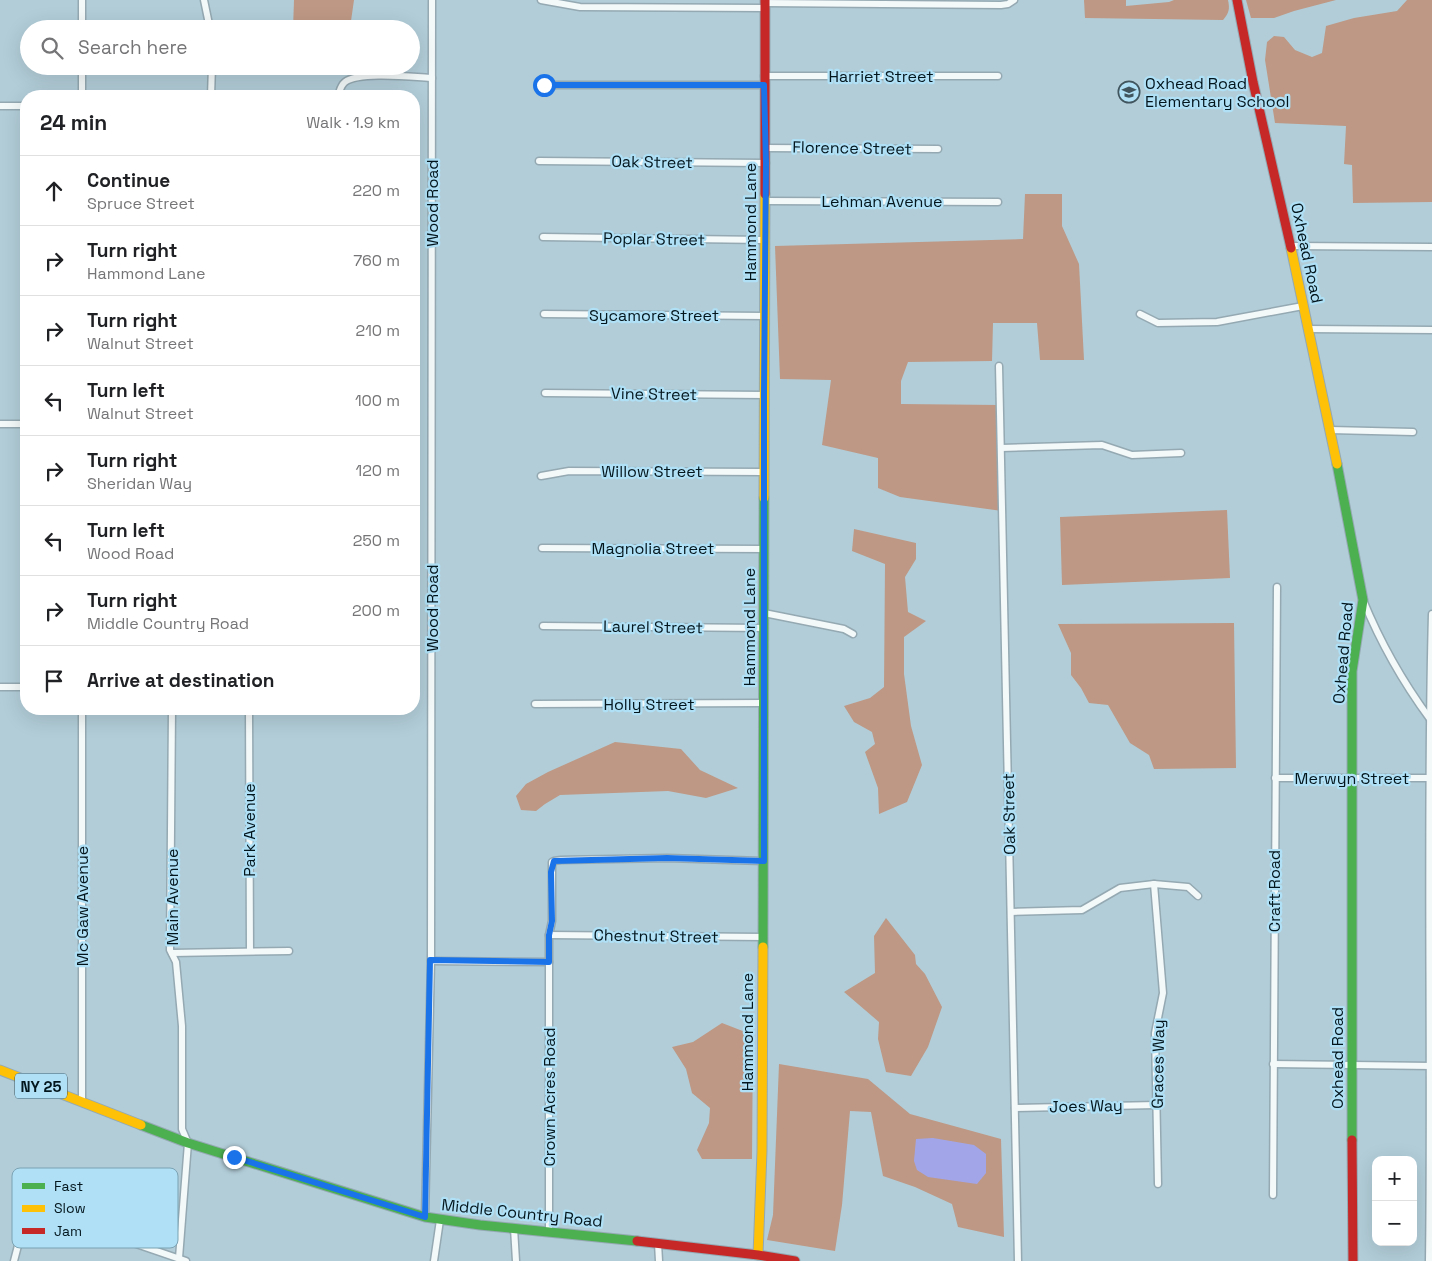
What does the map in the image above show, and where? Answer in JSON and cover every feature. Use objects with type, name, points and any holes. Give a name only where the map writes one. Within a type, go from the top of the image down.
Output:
[{"type":"street","points":[[82,0],[82,20]]},
{"type":"street","points":[[204,0],[208,20]]},
{"type":"street","name":"Wood Road","points":[[425,1217],[430,960],[432,0]]},
{"type":"street","points":[[541,0],[580,7],[765,4],[1001,5],[1008,4],[1014,0]]},
{"type":"street","name":"Oxhead Road","points":[[1237,0],[1253,82],[1291,246],[1330,430],[1363,600],[1352,671],[1351,1064],[1353,1261]]},
{"type":"street","name":"Hammond Lane","points":[[758,1255],[762,1151],[764,861],[765,4]]},
{"type":"street","points":[[82,75],[82,90]]},
{"type":"street","points":[[211,90],[212,75]]},
{"type":"street","points":[[339,90],[345,82],[359,76],[432,78]]},
{"type":"street","name":"Harriet Street","points":[[544,85],[998,76]]},
{"type":"street","points":[[0,106],[20,106]]},
{"type":"street","name":"Florence Street","points":[[766,148],[938,149]]},
{"type":"street","name":"Oak Street","points":[[539,161],[766,163]]},
{"type":"street","name":"Lehman Avenue","points":[[766,201],[998,202]]},
{"type":"street","name":"Poplar Street","points":[[543,237],[765,240]]},
{"type":"street","points":[[1291,246],[1432,247]]},
{"type":"street","points":[[1140,314],[1158,323],[1218,322],[1303,306]]},
{"type":"street","name":"Sycamore Street","points":[[544,314],[764,316]]},
{"type":"street","points":[[1308,329],[1432,330]]},
{"type":"street","name":"Oak Street","points":[[999,366],[1018,1261]]},
{"type":"street","name":"Vine Street","points":[[545,393],[764,395]]},
{"type":"street","points":[[0,424],[20,424]]},
{"type":"street","points":[[1330,430],[1413,432]]},
{"type":"street","points":[[1001,448],[1102,445],[1132,455],[1181,453]]},
{"type":"street","name":"Willow Street","points":[[541,476],[569,471],[764,472]]},
{"type":"street","name":"Magnolia Street","points":[[542,548],[764,549]]},
{"type":"street","name":"Craft Road","points":[[1273,1195],[1277,587]]},
{"type":"street","points":[[1363,600],[1375,629],[1399,676],[1431,720]]},
{"type":"street","points":[[764,613],[844,629],[853,634]]},
{"type":"street","points":[[1428,1261],[1431,1066],[1429,778],[1432,614]]},
{"type":"street","name":"Laurel Street","points":[[543,626],[764,628]]},
{"type":"street","points":[[0,687],[20,687]]},
{"type":"street","name":"Holly Street","points":[[535,704],[764,703]]},
{"type":"street","name":"Mc Gaw Avenue","points":[[82,715],[82,1102]]},
{"type":"street","name":"Main Avenue","points":[[172,715],[170,950],[176,962],[182,1026],[182,1129],[188,1143],[183,1260]]},
{"type":"street","name":"Park Avenue","points":[[249,715],[250,950]]},
{"type":"street","name":"Merwyn Street","points":[[1275,778],[1429,778]]},
{"type":"street","name":"Crown Acres Road","points":[[549,1231],[549,935],[552,921],[551,872],[554,861],[667,858],[764,861]]},
{"type":"street","points":[[1010,912],[1082,910],[1120,888],[1154,884],[1188,887],[1198,896]]},
{"type":"street","name":"Graces Way","points":[[1154,884],[1163,993],[1155,1033],[1158,1184]]},
{"type":"street","name":"Chestnut Street","points":[[549,935],[763,937]]},
{"type":"street","points":[[172,953],[250,950],[289,951]]},
{"type":"street","points":[[430,960],[549,962]]},
{"type":"street","points":[[1273,1064],[1431,1066]]},
{"type":"street","name":"Middle Country Road","points":[[0,1070],[188,1143],[425,1217],[758,1255],[795,1261]]},
{"type":"street","name":"Joes Way","points":[[1015,1108],[1156,1105]]},
{"type":"street","points":[[434,1261],[440,1220]]},
{"type":"street","points":[[514,1228],[516,1261]]},
{"type":"street","points":[[658,1244],[659,1261]]},
{"type":"street","points":[[14,1261],[17,1248]]},
{"type":"street","points":[[148,1248],[183,1260]]},
{"type":"shaded area","points":[[294,0],[354,0],[351,20],[293,20]]},
{"type":"shaded area","points":[[1084,0],[1126,0],[1126,6],[1174,0],[1228,0],[1229,8],[1223,20],[1085,18]]},
{"type":"shaded area","points":[[1246,0],[1336,0],[1274,18],[1251,18]]},
{"type":"shaded area","points":[[1407,0],[1432,0],[1432,202],[1353,203],[1352,165],[1344,164],[1346,126],[1275,123],[1265,60],[1267,42],[1274,36],[1284,37],[1295,50],[1312,57],[1322,53],[1326,26],[1354,18],[1397,11]]},
{"type":"shaded area","points":[[1025,194],[1062,194],[1062,226],[1079,264],[1084,360],[1040,360],[1037,323],[993,323],[992,361],[908,362],[901,381],[901,404],[1000,405],[1002,511],[900,497],[878,488],[878,458],[822,445],[831,380],[780,379],[775,246],[1023,239]]},
{"type":"shaded area","points":[[1227,510],[1230,578],[1062,585],[1060,517]]},
{"type":"shaded area","points":[[854,529],[916,543],[916,559],[905,577],[908,612],[926,621],[904,637],[904,674],[911,726],[922,765],[907,802],[879,814],[878,788],[865,752],[875,744],[872,732],[854,722],[844,706],[870,698],[884,687],[885,564],[852,551]]},
{"type":"shaded area","points":[[1234,623],[1236,768],[1154,769],[1149,755],[1130,743],[1108,705],[1089,703],[1071,675],[1071,653],[1058,624]]},
{"type":"shaded area","points":[[615,742],[681,749],[700,770],[738,788],[706,798],[668,791],[560,795],[536,811],[521,810],[516,796],[526,784]]},
{"type":"shaded area","points":[[886,918],[915,955],[916,964],[925,974],[942,1007],[928,1047],[911,1076],[886,1072],[878,1039],[879,1022],[844,992],[875,973],[874,936]]},
{"type":"shaded area","points":[[722,1023],[753,1035],[752,1159],[702,1159],[697,1150],[709,1123],[710,1108],[692,1093],[686,1069],[672,1047],[693,1042]]},
{"type":"shaded area","points":[[779,1064],[868,1079],[910,1114],[1001,1139],[1004,1237],[958,1227],[952,1204],[915,1187],[883,1176],[871,1112],[850,1111],[842,1205],[835,1251],[767,1240],[773,1215]]},
{"type":"water","points":[[933,1138],[974,1145],[986,1154],[986,1173],[977,1184],[928,1177],[917,1170],[914,1161],[916,1139]]},
{"type":"traffic: fast","points":[[1337,464],[1363,600],[1352,671],[1352,1140]]},
{"type":"traffic: fast","points":[[763,947],[764,498]]},
{"type":"traffic: fast","points":[[141,1125],[188,1143],[425,1217],[480,1225],[637,1241]]},
{"type":"traffic: slow","points":[[764,498],[765,194]]},
{"type":"traffic: slow","points":[[1291,248],[1337,464]]},
{"type":"traffic: slow","points":[[758,1255],[762,1151],[763,947]]},
{"type":"traffic: slow","points":[[0,1070],[141,1125]]},
{"type":"traffic: jam","points":[[765,0],[765,194]]},
{"type":"traffic: jam","points":[[1237,0],[1253,82],[1291,248]]},
{"type":"traffic: jam","points":[[1352,1140],[1353,1261]]},
{"type":"traffic: jam","points":[[637,1241],[795,1261]]},
{"type":"place","name":"Oxhead Road Elementary School","points":[[1129,92]]},
{"type":"route","points":[[234,1157],[425,1217],[430,960],[549,962],[549,935],[552,921],[551,872],[552,862],[554,861],[667,858],[764,861],[766,163],[764,85],[544,85]]}]
